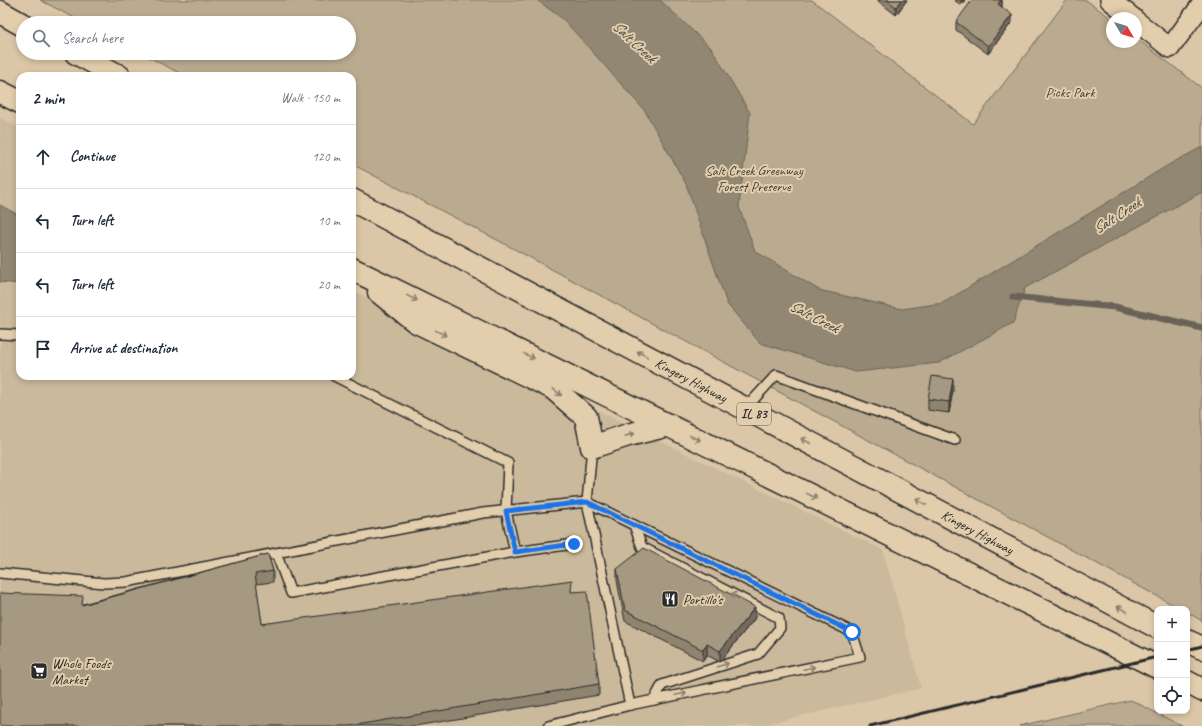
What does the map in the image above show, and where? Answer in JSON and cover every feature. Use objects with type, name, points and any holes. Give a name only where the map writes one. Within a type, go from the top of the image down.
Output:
[{"type":"highway","points":[[0,12],[16,21]]},
{"type":"highway","points":[[89,60],[112,72]]},
{"type":"highway","points":[[0,92],[16,100]]},
{"type":"highway","name":"Kingery Highway","points":[[356,202],[1154,625]]},
{"type":"highway","points":[[356,272],[1154,666]]},
{"type":"highway","points":[[356,273],[415,320],[553,388],[586,417],[592,447],[628,435],[669,425]]},
{"type":"highway","points":[[1189,642],[1202,648]]},
{"type":"highway","points":[[1190,684],[1202,690]]},
{"type":"street","points":[[1110,0],[1125,12]]},
{"type":"street","points":[[1142,26],[1170,48],[1202,4]]},
{"type":"lane","points":[[0,334],[16,335]]},
{"type":"lane","points":[[745,409],[776,375],[955,440]]},
{"type":"lane","points":[[342,380],[508,463],[506,511],[515,552]]},
{"type":"lane","points":[[592,447],[587,502],[630,705]]},
{"type":"lane","points":[[0,573],[104,583],[126,582],[461,517],[587,502],[852,632],[860,657],[630,705],[548,726]]},
{"type":"lane","points":[[634,526],[642,547],[779,618],[780,628],[758,654],[662,685],[654,700]]},
{"type":"lane","points":[[276,553],[291,593],[515,552],[574,544]]},
{"type":"shaded area","points":[[0,118],[16,126],[16,380],[356,380],[356,292],[883,550],[921,688],[758,726],[0,726]]},
{"type":"green space","name":"Salt Creek Greenway Forest Preserve","points":[[40,0],[812,0],[973,124],[1067,0],[1086,0],[1106,15],[1106,48],[1142,48],[1142,43],[1202,88],[1202,621],[1190,614],[1190,606],[1175,606],[505,244],[356,166],[356,72],[177,72],[154,60],[356,60],[356,16],[71,16]]},
{"type":"green space","points":[[1131,700],[1154,712],[1154,714],[1158,714],[1182,726],[1019,726]]},
{"type":"water","name":"Salt Creek","points":[[537,0],[660,0],[712,49],[750,113],[739,207],[755,251],[819,290],[902,309],[943,303],[1170,164],[1202,147],[1202,192],[1025,288],[1013,323],[939,363],[856,372],[760,343],[727,304],[686,184],[645,111],[564,20]]},
{"type":"water","points":[[0,205],[16,214],[16,284],[0,282]]},
{"type":"building","points":[[887,0],[902,0],[896,7]]},
{"type":"building","points":[[972,0],[1001,0],[998,4],[1012,15],[988,46],[956,22]]},
{"type":"building","points":[[932,376],[953,379],[949,402],[928,399]]},
{"type":"building","name":"Portillo's","points":[[644,548],[755,607],[720,651],[707,644],[703,650],[625,610],[617,569]]},
{"type":"building","points":[[268,554],[273,571],[255,574],[262,624],[572,580],[571,592],[587,591],[599,684],[350,726],[0,726],[0,593],[83,596],[82,605]]},
{"type":"waterway","points":[[1013,297],[1115,307],[1202,328]]},
{"type":"railway","points":[[1190,649],[1202,646]]},
{"type":"railway","points":[[870,726],[1154,658]]},
{"type":"place","name":"Portillo's","points":[[670,599]]},
{"type":"place","name":"Whole Foods Market","points":[[39,671]]},
{"type":"route","points":[[574,544],[515,552],[506,511],[587,502],[852,632]]},
{"type":"park label","name":"Picks Park","points":[[1070,92]]}]
